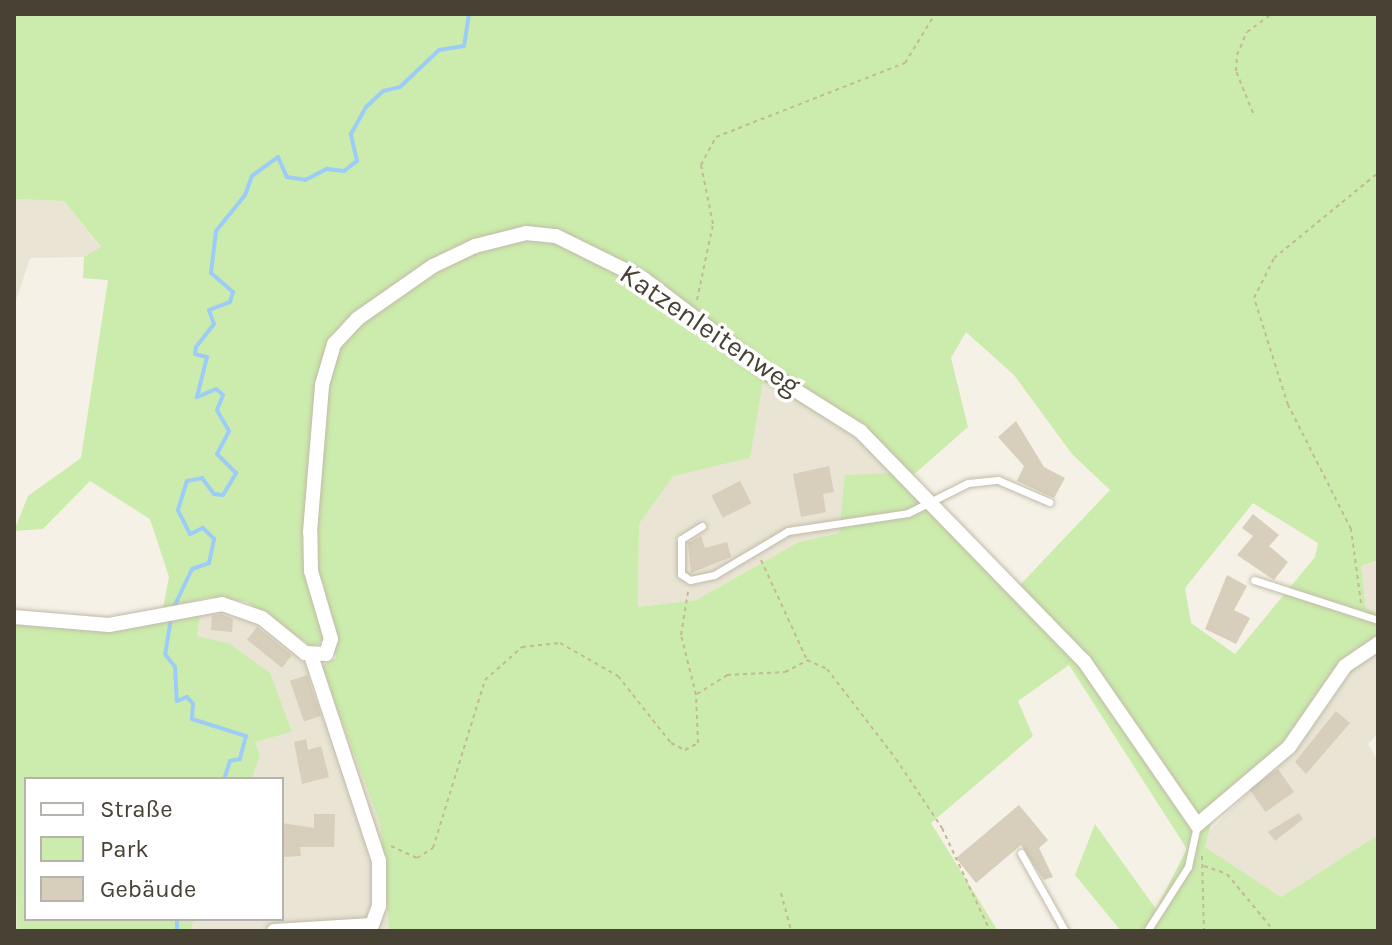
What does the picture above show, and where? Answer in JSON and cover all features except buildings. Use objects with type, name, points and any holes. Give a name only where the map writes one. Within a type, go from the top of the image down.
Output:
[{"type":"street","name":"Katzenleitenweg","points":[[311,655],[331,648],[311,571],[310,532],[322,385],[334,344],[347,328],[456,254],[526,233],[589,251],[693,313],[768,373],[846,419],[1084,661],[1197,825]]},
{"type":"street","points":[[14,617],[98,626],[185,609],[240,608],[311,655],[379,861],[379,906],[372,925],[274,931]]},
{"type":"street","points":[[1197,825],[1289,747],[1345,666],[1378,644]]},
{"type":"lane","points":[[702,526],[681,539],[681,574],[690,580],[714,575],[755,547],[788,531],[908,513],[928,499],[998,480],[1049,502]]},
{"type":"lane","points":[[1254,580],[1276,592],[1363,612],[1378,620]]},
{"type":"lane","points":[[1147,931],[1188,867],[1197,825]]},
{"type":"lane","points":[[1021,853],[1065,931]]},
{"type":"path","points":[[693,313],[713,224],[701,165],[716,137],[905,63],[935,14]]},
{"type":"path","points":[[1253,113],[1236,71],[1237,55],[1247,32],[1272,14]]},
{"type":"path","points":[[1363,612],[1351,529],[1288,405],[1254,298],[1265,269],[1320,217],[1378,173]]},
{"type":"path","points":[[755,547],[807,660],[827,669],[850,697],[942,828],[990,931]]},
{"type":"path","points":[[371,838],[417,858],[433,848],[485,680],[522,647],[560,643],[618,676],[651,722],[685,750],[698,743],[702,728],[681,635],[690,580]]},
{"type":"path","points":[[696,695],[727,675],[785,672],[807,660]]},
{"type":"path","points":[[1204,931],[1204,866],[1227,874],[1274,931]]},
{"type":"path","points":[[781,893],[791,931]]},
{"type":"shaded area","points":[[14,199],[64,201],[101,248],[84,257],[30,258],[14,307]]},
{"type":"shaded area","points":[[762,381],[865,442],[891,474],[846,475],[839,533],[799,542],[696,600],[638,607],[639,524],[672,476],[750,458]]},
{"type":"shaded area","points":[[1378,560],[1378,613],[1366,608],[1361,566]]},
{"type":"shaded area","points":[[214,607],[255,616],[310,669],[321,666],[380,823],[389,931],[191,931],[194,921],[284,921],[284,777],[253,777],[260,755],[255,742],[292,732],[228,643],[197,636],[201,609]]},
{"type":"shaded area","points":[[1378,652],[1378,733],[1368,744],[1378,761],[1378,835],[1281,897],[1205,847],[1205,835],[1301,741],[1346,676]]},
{"type":"shaded area","points":[[14,782],[20,800],[17,931],[14,931]]},
{"type":"green space","points":[[14,14],[1378,14],[1378,560],[1361,566],[1366,608],[1378,613],[1378,652],[1346,676],[1301,741],[1211,823],[1205,847],[1281,897],[1378,835],[1378,931],[1121,931],[1075,875],[1095,824],[1156,909],[1187,849],[1069,665],[1018,701],[1033,736],[931,823],[998,931],[389,931],[380,823],[321,666],[336,658],[323,583],[312,589],[327,636],[314,648],[247,602],[211,597],[163,608],[169,577],[150,519],[90,481],[43,529],[14,531],[28,496],[81,458],[108,280],[83,278],[84,257],[101,247],[64,201],[14,199]],"holes":[[[966,332],[1014,375],[1072,454],[1110,490],[1020,585],[912,476],[968,427],[951,358]],[[763,382],[865,442],[890,473],[845,475],[839,533],[799,542],[696,600],[638,607],[639,524],[673,476],[750,458]],[[1253,503],[1318,543],[1315,557],[1235,654],[1191,623],[1185,588]]]},
{"type":"green space","points":[[201,609],[197,636],[228,643],[270,673],[292,732],[255,742],[260,755],[253,777],[24,777],[24,921],[194,921],[191,931],[17,931],[14,622],[69,627]]},
{"type":"waterway","points":[[173,609],[192,569],[209,563],[214,539],[203,528],[190,534],[178,510],[187,481],[202,478],[214,494],[223,495],[236,473],[217,454],[229,431],[217,410],[223,395],[216,389],[197,397],[207,357],[195,354],[196,347],[214,324],[209,310],[230,302],[233,292],[211,273],[216,231],[245,195],[252,176],[278,157],[287,177],[305,180],[327,169],[344,171],[357,161],[351,134],[366,107],[383,91],[400,87],[439,50],[464,46],[469,14]]},
{"type":"waterway","points":[[171,618],[165,654],[175,667],[177,701],[187,697],[193,704],[192,719],[246,736],[240,759],[230,761],[225,777]]},
{"type":"waterway","points":[[177,921],[177,931]]}]
